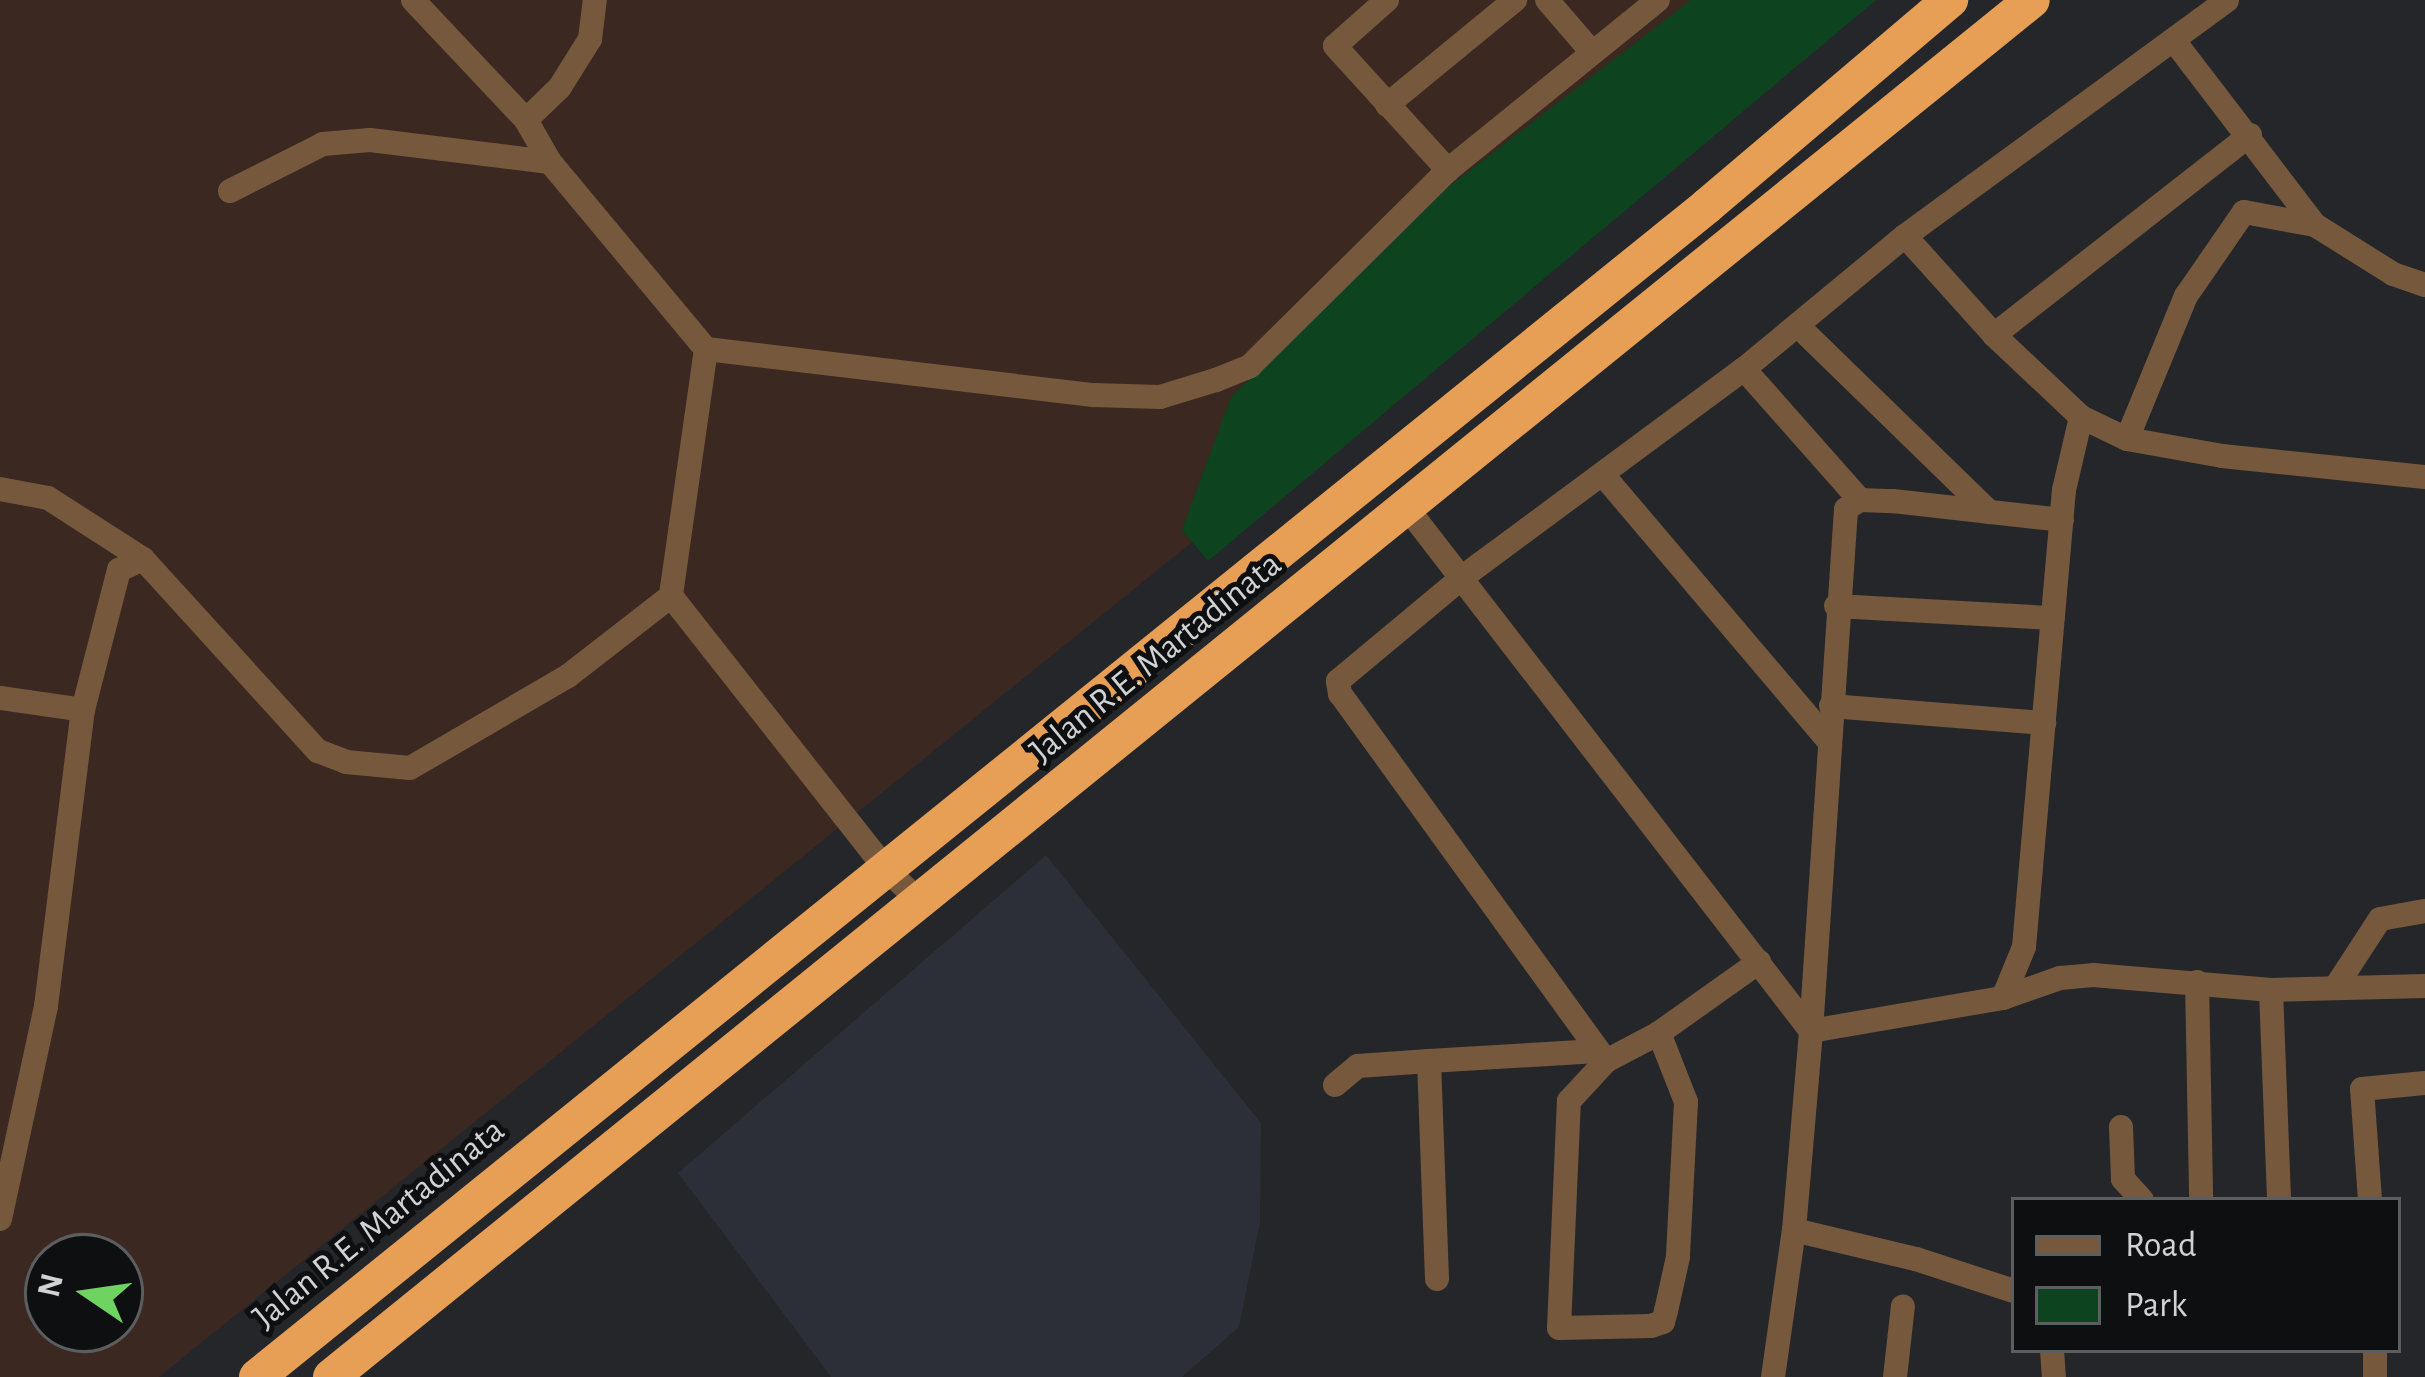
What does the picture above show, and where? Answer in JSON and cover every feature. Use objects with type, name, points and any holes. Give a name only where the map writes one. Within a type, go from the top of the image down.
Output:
[{"type":"highway","name":"Jalan R.E. Martadinata","points":[[257,1377],[887,870],[950,812],[1708,206],[1950,0]]},
{"type":"highway","name":"Jalan R.E. Martadinata","points":[[331,1377],[2032,0]]},
{"type":"highway","points":[[1708,206],[1737,240]]},
{"type":"street","points":[[413,0],[526,120],[550,162],[706,350],[1093,394],[1160,397],[1250,366],[1448,170],[1658,0]]},
{"type":"street","points":[[526,120],[560,86],[590,39],[595,0]]},
{"type":"street","points":[[1388,0],[1335,46],[1448,170]]},
{"type":"street","points":[[1387,105],[1515,0]]},
{"type":"street","points":[[1547,0],[1591,51]]},
{"type":"street","points":[[1602,1056],[1340,694],[1338,681],[1345,670],[1464,576],[1744,369],[1905,236],[2227,0]]},
{"type":"street","points":[[2175,42],[2315,225]]},
{"type":"street","points":[[1994,334],[2250,135]]},
{"type":"street","points":[[230,190],[323,144],[370,140],[550,162]]},
{"type":"street","points":[[2127,439],[2186,296],[2245,212],[2265,212],[2315,225],[2393,274],[2425,285]]},
{"type":"street","points":[[1905,236],[1994,334],[2081,417],[2127,439],[2222,456],[2425,477]]},
{"type":"street","points":[[1798,326],[1989,512]]},
{"type":"street","points":[[0,489],[48,498],[143,560],[318,751],[346,762],[410,768],[568,676],[671,596],[706,350]]},
{"type":"street","points":[[1744,369],[1860,500]]},
{"type":"street","points":[[2003,998],[2024,947],[2062,520],[2081,417]]},
{"type":"street","points":[[1604,476],[1828,740]]},
{"type":"street","points":[[1772,1377],[1794,1230],[1846,509],[1860,500],[2062,520]]},
{"type":"street","points":[[1407,508],[1464,576],[1810,1031]]},
{"type":"street","points":[[0,1220],[46,1006],[83,710],[119,570],[143,560]]},
{"type":"street","points":[[671,596],[887,870],[920,903]]},
{"type":"street","points":[[1836,605],[2053,618]]},
{"type":"street","points":[[0,698],[83,710]]},
{"type":"street","points":[[1831,706],[2044,723]]},
{"type":"street","points":[[2335,988],[2380,919],[2425,911]]},
{"type":"street","points":[[1335,1085],[1358,1066],[1602,1056],[1659,1033],[1759,962]]},
{"type":"street","points":[[1810,1031],[2003,998],[2060,978],[2092,975],[2271,990],[2425,986]]},
{"type":"street","points":[[2198,982],[2201,1197]]},
{"type":"street","points":[[2271,990],[2279,1197]]},
{"type":"street","points":[[1602,1056],[1569,1100],[1559,1328],[1663,1322],[1678,1257],[1686,1102],[1659,1033]]},
{"type":"street","points":[[1429,1060],[1437,1279]]},
{"type":"street","points":[[2370,1197],[2362,1090],[2425,1083]]},
{"type":"street","points":[[2121,1126],[2122,1179],[2139,1197]]},
{"type":"street","points":[[1794,1230],[1958,1271],[2011,1290]]},
{"type":"street","points":[[1895,1377],[1903,1306]]},
{"type":"shaded area","points":[[0,0],[1863,0],[159,1377],[0,1377]]},
{"type":"shaded area","points":[[1046,855],[1261,1123],[1260,1222],[1239,1327],[1182,1377],[831,1377],[678,1173]]},
{"type":"green space","points":[[1691,0],[1876,0],[1208,561],[1182,530],[1231,397],[1447,188]]}]
